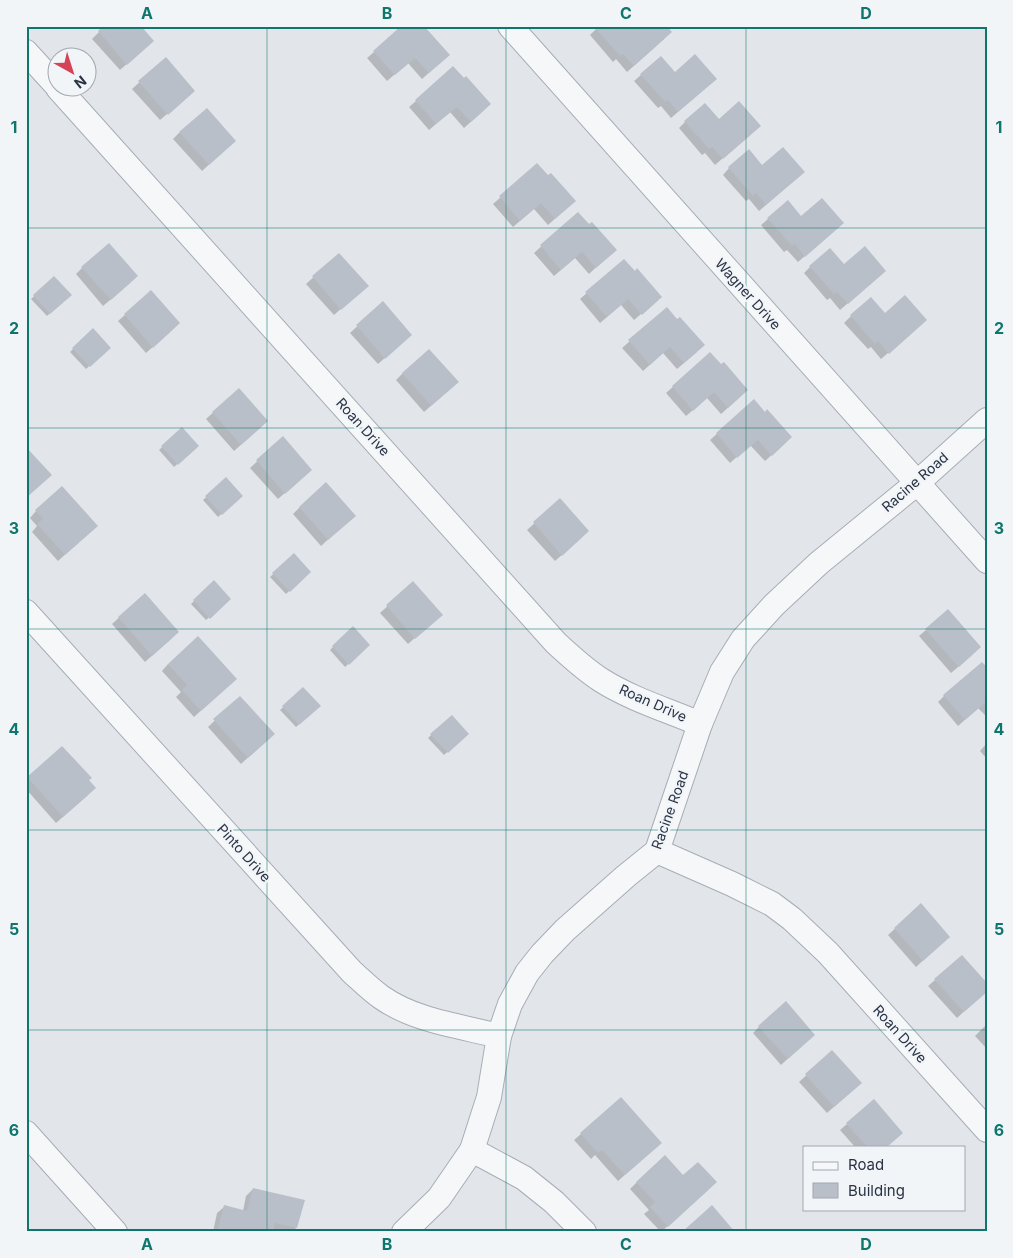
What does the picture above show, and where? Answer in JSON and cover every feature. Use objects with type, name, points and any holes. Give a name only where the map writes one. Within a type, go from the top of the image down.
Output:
[{"type":"street","name":"Wagner Drive","points":[[510,26],[987,561]]},
{"type":"street","name":"Roan Drive","points":[[26,52],[48,76]]},
{"type":"street","name":"Roan Drive","points":[[68,98],[556,643],[577,663],[601,680],[700,724]]},
{"type":"street","name":"Racine Road","points":[[404,1232],[439,1198],[472,1150],[489,1097],[499,1036],[510,1004],[527,974],[542,954],[565,930],[658,851],[700,724],[722,672],[743,639],[774,605],[819,563],[917,483],[987,420]]},
{"type":"street","name":"Pinto Drive","points":[[26,612],[352,972],[381,997],[402,1009],[423,1017],[499,1036]]},
{"type":"street","name":"Roan Drive","points":[[658,851],[772,904],[792,919],[828,953],[987,1130]]},
{"type":"street","points":[[26,1133],[115,1232]]},
{"type":"street","points":[[472,1150],[524,1178],[554,1202],[584,1232]]},
{"type":"building","points":[[103,26],[141,26],[154,41],[127,65],[98,31]]},
{"type":"building","points":[[401,26],[420,26],[422,29],[425,27],[450,55],[429,73],[415,58],[395,75],[373,51]]},
{"type":"building","points":[[597,26],[667,26],[672,32],[634,66],[623,54],[620,56],[595,28]]},
{"type":"building","points":[[695,54],[717,79],[678,112],[668,100],[665,102],[640,74],[661,56],[675,72]]},
{"type":"building","points":[[166,57],[195,91],[168,115],[138,81]]},
{"type":"building","points":[[453,66],[464,78],[466,76],[491,104],[471,122],[457,107],[436,124],[415,100]]},
{"type":"building","points":[[739,101],[761,126],[723,159],[712,147],[709,149],[684,121],[705,103],[719,119]]},
{"type":"building","points":[[207,108],[236,141],[209,165],[179,132]]},
{"type":"building","points":[[783,147],[805,172],[766,205],[756,193],[753,196],[728,167],[749,149],[762,165]]},
{"type":"building","points":[[537,163],[548,175],[551,173],[576,201],[555,219],[541,203],[520,221],[499,196]]},
{"type":"building","points":[[822,198],[844,223],[805,257],[795,244],[792,246],[767,218],[788,200],[801,216]]},
{"type":"building","points":[[578,212],[589,224],[592,222],[617,250],[596,268],[582,252],[561,270],[540,245]]},
{"type":"building","points":[[109,243],[138,276],[111,300],[81,267]]},
{"type":"building","points":[[865,246],[886,271],[848,304],[837,292],[834,294],[809,266],[830,248],[844,264]]},
{"type":"building","points":[[339,253],[369,286],[341,310],[312,276]]},
{"type":"building","points":[[624,259],[635,271],[637,268],[662,297],[642,315],[628,299],[607,317],[585,292]]},
{"type":"building","points":[[54,276],[72,295],[50,314],[33,295]]},
{"type":"building","points":[[151,290],[180,323],[153,348],[124,314]]},
{"type":"building","points":[[905,295],[927,320],[889,354],[878,341],[875,344],[850,315],[871,297],[885,313]]},
{"type":"building","points":[[383,301],[412,335],[385,359],[356,325]]},
{"type":"building","points":[[667,307],[677,319],[680,317],[705,345],[684,363],[670,347],[650,365],[628,340]]},
{"type":"building","points":[[93,328],[111,348],[90,367],[72,348]]},
{"type":"building","points":[[429,349],[459,382],[431,406],[402,373]]},
{"type":"building","points":[[710,352],[721,364],[724,362],[748,390],[728,408],[714,392],[693,411],[672,386]]},
{"type":"building","points":[[239,388],[268,421],[241,445],[212,412]]},
{"type":"building","points":[[754,399],[765,412],[767,409],[792,437],[772,456],[758,440],[737,458],[716,433]]},
{"type":"building","points":[[182,427],[199,446],[178,465],[161,446]]},
{"type":"building","points":[[283,436],[312,470],[285,494],[256,460]]},
{"type":"building","points":[[26,447],[52,475],[26,498]]},
{"type":"building","points":[[226,477],[243,496],[222,515],[205,496]]},
{"type":"building","points":[[326,482],[356,516],[328,540],[299,507]]},
{"type":"building","points":[[62,486],[98,526],[65,555],[37,524],[43,519],[35,510]]},
{"type":"building","points":[[560,498],[589,531],[562,556],[533,522]]},
{"type":"building","points":[[294,553],[311,572],[290,592],[272,573]]},
{"type":"building","points":[[214,580],[231,599],[210,619],[193,600]]},
{"type":"building","points":[[413,581],[443,615],[415,639],[386,605]]},
{"type":"building","points":[[145,593],[179,632],[152,656],[118,617]]},
{"type":"building","points":[[948,609],[981,647],[959,667],[925,629]]},
{"type":"building","points":[[353,626],[370,645],[349,665],[332,646]]},
{"type":"building","points":[[198,636],[237,679],[201,711],[182,690],[187,685],[168,664]]},
{"type":"building","points":[[982,662],[987,667],[987,703],[965,720],[943,695]]},
{"type":"building","points":[[303,687],[321,706],[299,725],[282,706]]},
{"type":"building","points":[[240,696],[275,734],[248,758],[213,719]]},
{"type":"building","points":[[452,715],[469,734],[448,753],[430,734]]},
{"type":"building","points":[[62,746],[92,778],[89,780],[96,788],[63,817],[27,777]]},
{"type":"building","points":[[921,903],[950,937],[923,961],[894,928]]},
{"type":"building","points":[[962,955],[987,983],[987,992],[964,1012],[934,979]]},
{"type":"building","points":[[786,1001],[815,1035],[788,1059],[758,1026]]},
{"type":"building","points":[[832,1050],[862,1083],[834,1107],[805,1074]]},
{"type":"building","points":[[621,1097],[662,1143],[625,1175],[602,1150],[598,1153],[580,1133]]},
{"type":"building","points":[[874,1099],[903,1133],[888,1146],[866,1146],[846,1123]]},
{"type":"building","points":[[665,1155],[683,1175],[698,1162],[717,1182],[668,1227],[650,1207],[655,1202],[636,1182]]},
{"type":"building","points":[[253,1188],[305,1200],[297,1228],[275,1223],[273,1232],[217,1232],[224,1205],[247,1211]]},
{"type":"building","points":[[712,1205],[735,1232],[682,1232]]}]
